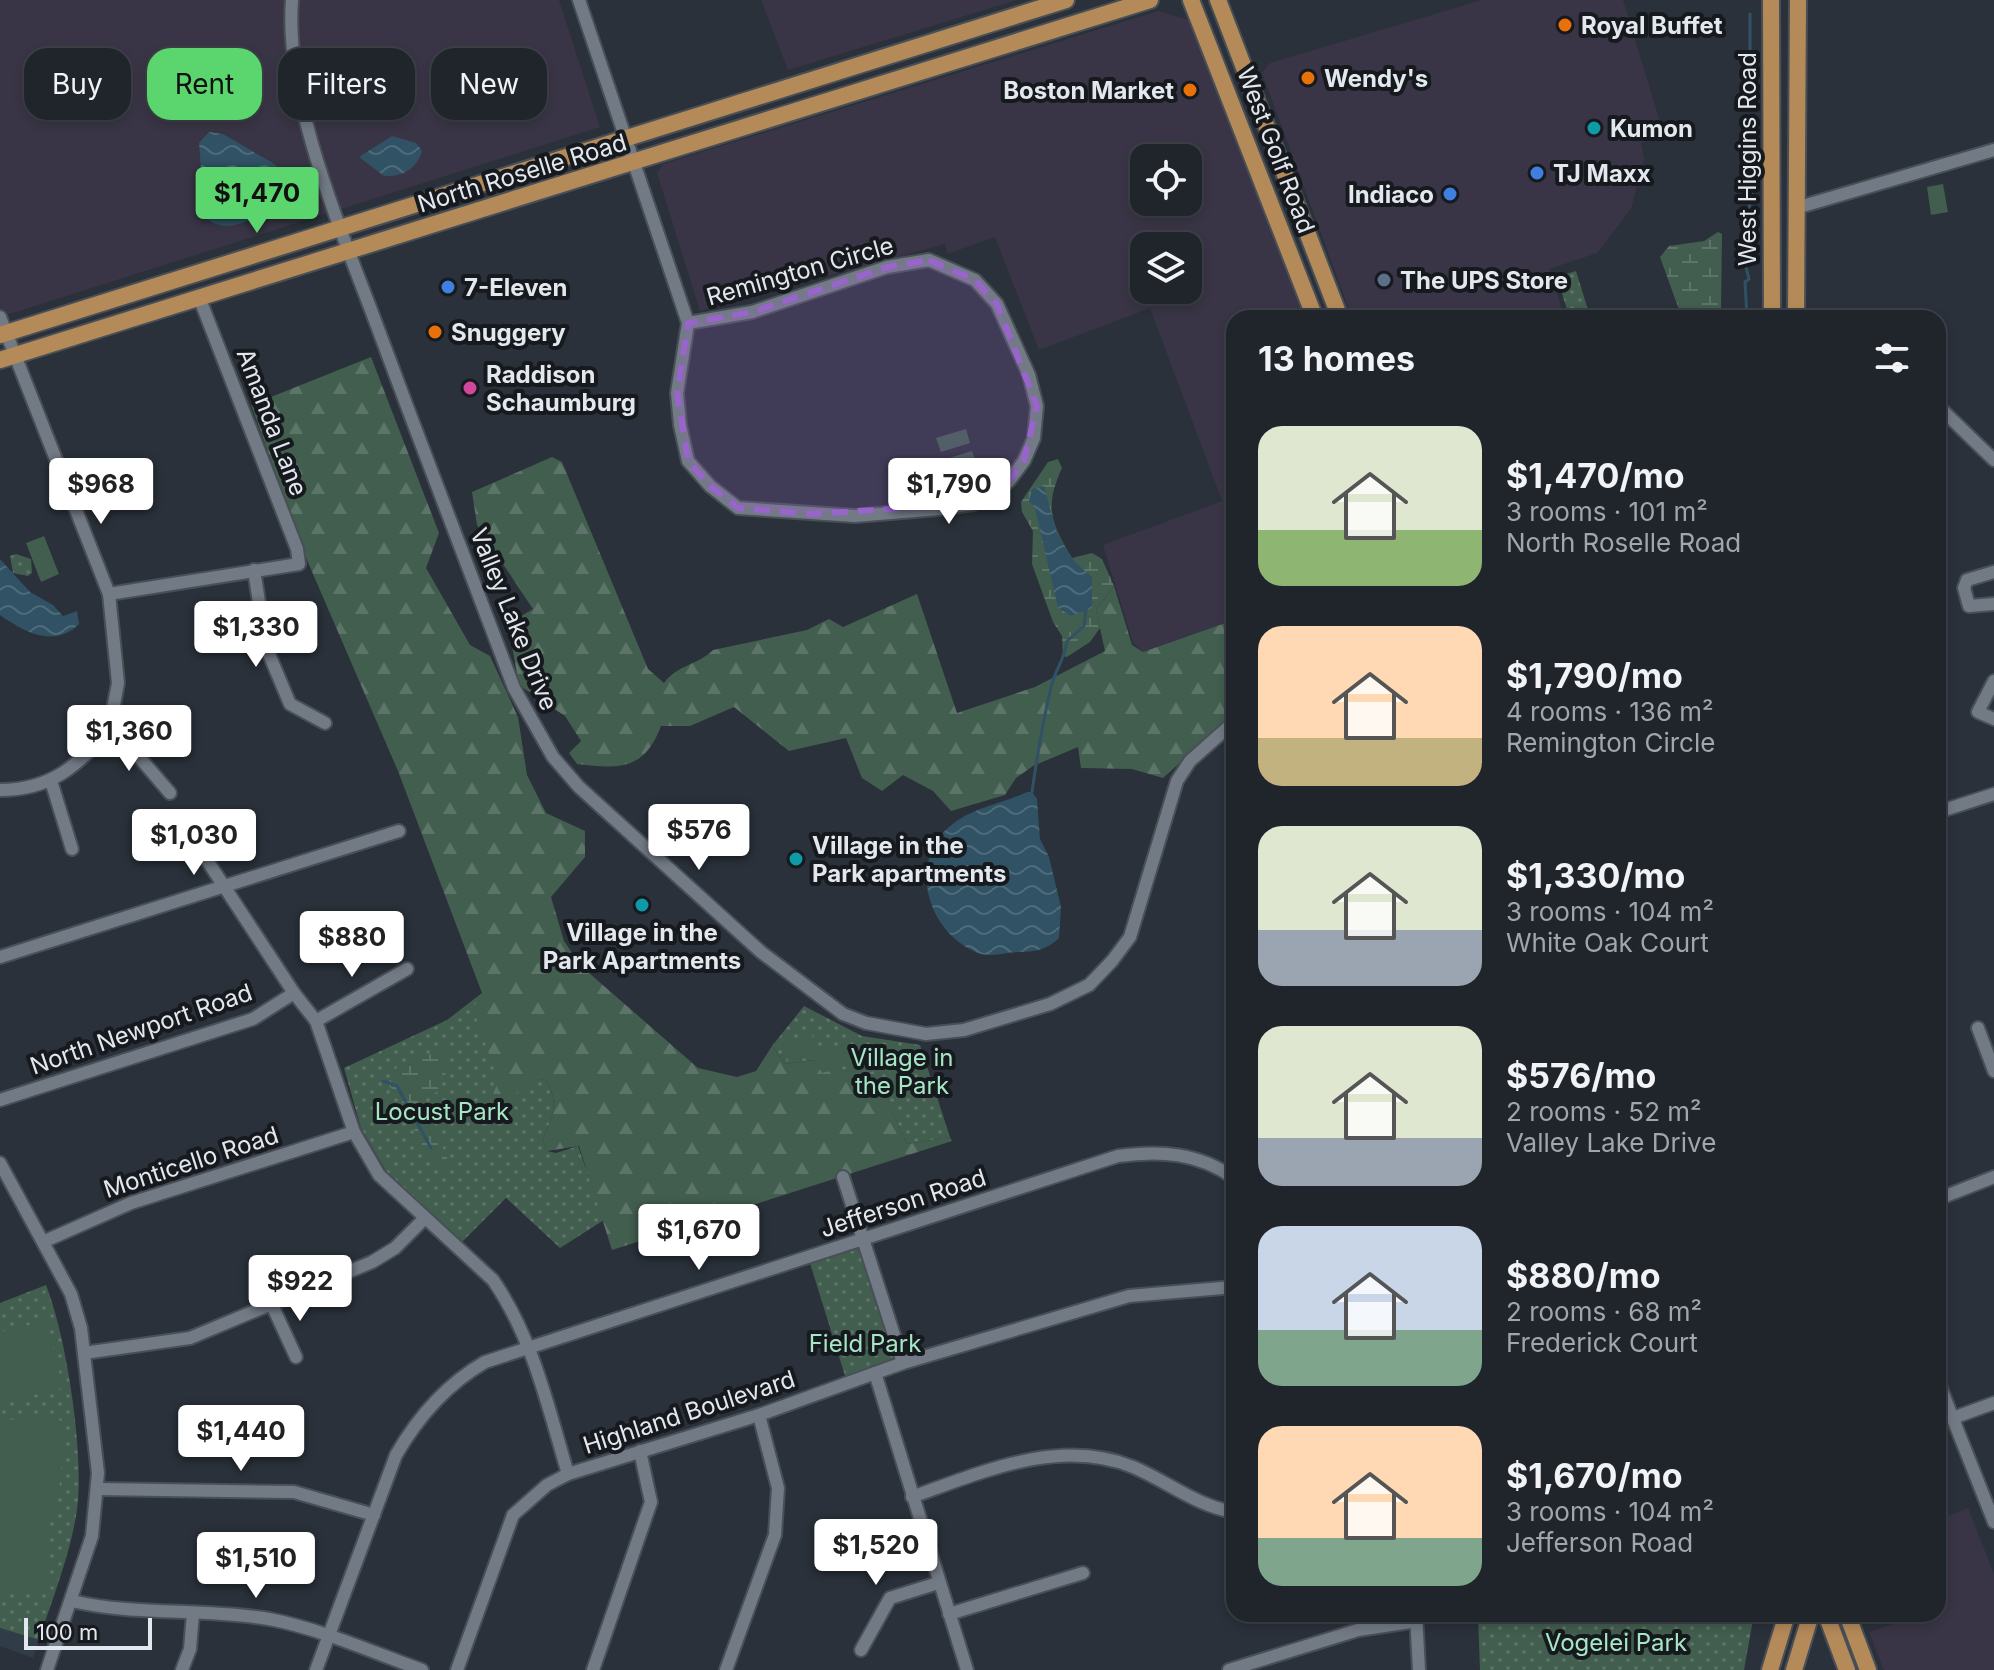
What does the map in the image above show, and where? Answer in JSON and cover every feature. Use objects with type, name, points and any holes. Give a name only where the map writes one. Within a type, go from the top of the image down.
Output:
[{"type":"main road","name":"North Roselle Road","points":[[2,328],[341,230],[1066,0]]},
{"type":"main road","name":"North Roselle Road","points":[[7,357],[1150,0]]},
{"type":"main road","name":"West Golf Road","points":[[1191,0],[1312,310]]},
{"type":"main road","name":"West Golf Road","points":[[1218,0],[1337,310]]},
{"type":"main road","name":"West Higgins Road","points":[[1771,0],[1772,310]]},
{"type":"main road","name":"West Higgins Road","points":[[1796,310],[1798,0]]},
{"type":"main road","points":[[1770,1670],[1785,1622]]},
{"type":"main road","points":[[1794,1670],[1809,1622]]},
{"type":"main road","points":[[1829,1622],[1847,1670]]},
{"type":"main road","points":[[1850,1622],[1868,1670]]},
{"type":"street","name":"Valley Lake Drive","points":[[292,0],[292,54],[298,96],[341,230],[514,688],[553,757],[579,787],[761,952],[843,1014],[866,1023],[926,1034],[964,1030],[1050,1004],[1089,985],[1130,937],[1177,781],[1190,761],[1226,729]]},
{"type":"street","name":"Remington Circle","points":[[579,0],[688,323],[677,393],[688,461],[710,486],[738,508],[855,516],[973,504],[1009,481],[1024,461],[1034,438],[1037,406],[1029,375],[997,304],[975,280],[929,260],[887,267],[752,312],[688,323]]},
{"type":"street","points":[[1796,208],[1994,150]]},
{"type":"street","name":"Amanda Lane","points":[[199,297],[297,549],[299,564],[254,570]]},
{"type":"street","points":[[0,790],[29,790],[51,781],[86,756],[109,731],[118,683],[109,594],[7,357],[2,328]]},
{"type":"street","points":[[1946,414],[1994,460]]},
{"type":"street","points":[[109,594],[254,570],[266,647],[290,704],[325,723]]},
{"type":"street","points":[[1994,572],[1967,580],[1964,588],[1969,606],[1994,604]]},
{"type":"street","points":[[1994,681],[1978,712],[1994,719]]},
{"type":"street","points":[[109,731],[140,758],[170,793]]},
{"type":"street","points":[[51,781],[72,849]]},
{"type":"street","points":[[1946,809],[1994,794]]},
{"type":"street","points":[[0,957],[399,831]]},
{"type":"street","points":[[197,845],[294,993],[316,1021],[354,1132],[379,1175],[493,1280],[529,1346],[568,1474]]},
{"type":"street","points":[[316,1021],[407,969]]},
{"type":"street","name":"North Newport Road","points":[[0,1100],[253,1019],[294,993]]},
{"type":"street","points":[[1978,1028],[1994,1071]]},
{"type":"street","name":"Monticello Road","points":[[45,1241],[131,1203],[354,1132]]},
{"type":"street","name":"Jefferson Road","points":[[316,1670],[396,1455],[408,1434],[459,1377],[485,1362],[1118,1156],[1157,1153],[1191,1158],[1215,1164],[1226,1172]]},
{"type":"street","points":[[0,1163],[71,1294],[84,1353],[99,1489],[92,1536],[47,1670]]},
{"type":"street","points":[[843,1177],[903,1363]]},
{"type":"street","points":[[1946,1196],[1994,1177]]},
{"type":"street","points":[[84,1353],[190,1338],[372,1262],[395,1248],[425,1218]]},
{"type":"street","name":"Highland Boulevard","points":[[457,1670],[513,1515],[547,1485],[568,1474],[759,1415],[903,1363],[1145,1292],[1226,1287]]},
{"type":"street","points":[[272,1305],[296,1357]]},
{"type":"street","points":[[875,1373],[967,1670]]},
{"type":"street","points":[[1946,1401],[1994,1522]]},
{"type":"street","points":[[1953,1418],[1994,1403]]},
{"type":"street","points":[[726,1670],[773,1545],[777,1521],[778,1488],[759,1415]]},
{"type":"street","points":[[593,1670],[651,1502],[640,1451]]},
{"type":"street","points":[[912,1497],[1023,1461],[1062,1453],[1119,1461],[1191,1498],[1226,1509]]},
{"type":"street","points":[[99,1489],[294,1492],[374,1515]]},
{"type":"street","points":[[949,1614],[1083,1573]]},
{"type":"street","points":[[861,1650],[890,1598],[938,1583]]},
{"type":"street","points":[[72,1601],[100,1608],[268,1619],[422,1670]]},
{"type":"street","points":[[182,1670],[190,1649],[193,1613]]},
{"type":"street","points":[[1229,1670],[1358,1630],[1394,1622]]},
{"type":"street","points":[[1417,1622],[1419,1670]]},
{"type":"highlighted area","points":[[929,260],[975,280],[997,304],[1037,406],[1024,461],[1009,481],[973,504],[811,514],[738,508],[710,486],[688,461],[677,393],[688,323],[752,312],[887,267]]},
{"type":"shaded area","points":[[0,0],[559,0],[600,127],[0,317]]},
{"type":"shaded area","points":[[761,0],[1017,0],[788,70]]},
{"type":"shaded area","points":[[1482,0],[1623,0],[1664,135],[1641,143],[1644,159],[1631,209],[1597,253],[1549,269],[1562,310],[1349,310],[1262,73],[1270,63]]},
{"type":"shaded area","points":[[1158,11],[1189,20],[1303,310],[1226,310],[1226,623],[1143,652],[1133,643],[1103,545],[1222,501],[1150,308],[1039,350],[995,237],[947,254],[945,244],[700,311],[657,173],[663,164]]},
{"type":"shaded area","points":[[1968,1508],[1994,1574],[1994,1670],[1884,1670],[1869,1632],[1900,1622],[1946,1622],[1946,1517]]},
{"type":"shaded area","points":[[0,1628],[39,1640],[33,1658],[0,1646]]},
{"type":"green space","points":[[1943,184],[1948,212],[1931,215],[1927,187]]},
{"type":"green space","points":[[1718,232],[1722,234],[1721,309],[1679,310],[1660,257],[1669,246],[1704,241]]},
{"type":"green space","points":[[1576,271],[1588,310],[1567,310],[1557,277]]},
{"type":"green space","points":[[371,357],[439,533],[426,568],[470,645],[490,656],[518,717],[527,775],[546,813],[585,831],[585,857],[551,897],[564,941],[581,966],[698,1068],[737,1077],[756,1071],[772,1046],[785,1064],[813,1060],[822,1072],[851,1070],[856,1077],[874,1071],[907,1144],[950,1137],[952,1141],[612,1250],[579,1146],[547,1151],[543,1140],[554,1102],[544,1079],[522,1088],[496,1119],[488,1121],[483,1117],[497,1081],[473,1008],[482,993],[398,771],[307,560],[251,405]]},
{"type":"green space","points":[[966,429],[970,443],[941,452],[936,438]]},
{"type":"green space","points":[[972,451],[977,465],[947,474],[943,460]]},
{"type":"green space","points":[[552,457],[562,462],[648,669],[664,683],[675,672],[713,650],[807,630],[829,619],[843,627],[917,594],[957,713],[1035,687],[1105,651],[1096,610],[1114,586],[1132,645],[1143,652],[1226,623],[1226,721],[1163,778],[1132,769],[1081,768],[1078,747],[1033,766],[1016,778],[1005,795],[951,811],[933,791],[903,775],[882,791],[862,778],[846,738],[789,751],[734,707],[690,726],[661,726],[647,752],[628,764],[577,764],[569,753],[581,741],[565,716],[519,685],[508,624],[533,609],[477,525],[472,492]]},
{"type":"green space","points":[[1058,459],[1062,468],[1053,494],[1052,514],[1059,535],[1072,558],[1092,553],[1102,559],[1114,586],[1096,610],[1100,628],[1090,642],[1067,657],[1063,656],[1062,636],[1053,622],[1032,564],[1033,531],[1022,512],[1021,502],[1048,462]]},
{"type":"green space","points":[[44,536],[59,574],[41,582],[26,543]]},
{"type":"green space","points":[[16,554],[31,559],[32,573],[28,576],[13,573],[10,556]]},
{"type":"green space","name":"Locust Park","points":[[482,993],[518,1089],[529,1081],[544,1079],[552,1094],[552,1116],[543,1140],[547,1151],[556,1153],[578,1146],[604,1220],[560,1248],[506,1198],[462,1242],[386,1171],[361,1128],[344,1068],[447,1020]]},
{"type":"green space","name":"Village in the Park","points":[[804,1006],[862,1036],[920,1045],[950,1137],[907,1144],[874,1072],[855,1077],[851,1070],[822,1073],[813,1060],[785,1064],[772,1046]]},
{"type":"green space","points":[[812,1034],[818,1053],[845,1044],[851,1063],[822,1073],[815,1054],[789,1063],[783,1043]]},
{"type":"green space","points":[[449,1048],[450,1062],[439,1091],[426,1097],[420,1108],[447,1155],[447,1169],[438,1172],[424,1152],[404,1106],[389,1086],[391,1073],[401,1064]]},
{"type":"green space","name":"Field Park","points":[[862,1239],[903,1363],[847,1382],[808,1257]]},
{"type":"green space","points":[[46,1285],[61,1336],[73,1400],[78,1493],[69,1547],[39,1640],[0,1628],[0,1303]]},
{"type":"green space","points":[[47,1321],[63,1388],[0,1403],[0,1332]]},
{"type":"green space","points":[[53,1415],[63,1423],[65,1433],[56,1519],[50,1518],[47,1592],[37,1595],[0,1589],[0,1507],[10,1502],[0,1494],[0,1421]]},
{"type":"green space","name":"Vogelei Park","points":[[1478,1622],[1753,1622],[1744,1670],[1480,1670]]},
{"type":"water","points":[[209,132],[223,134],[276,165],[281,189],[276,203],[251,219],[232,225],[213,223],[205,217],[199,143]]},
{"type":"water","points":[[392,136],[416,143],[422,151],[408,171],[384,176],[359,157]]},
{"type":"water","points":[[1044,486],[1057,533],[1073,560],[1092,577],[1092,608],[1071,616],[1058,608],[1035,508],[1029,501],[1032,489]]},
{"type":"water","points":[[0,559],[30,592],[53,605],[63,616],[77,611],[79,624],[60,635],[40,635],[0,615]]},
{"type":"water","points":[[1032,792],[1037,799],[1040,839],[1049,857],[1061,907],[1059,938],[1051,945],[1036,950],[994,955],[978,953],[946,930],[936,914],[929,896],[929,859],[936,842],[958,820]]},
{"type":"waterway","points":[[1750,14],[1750,100]]},
{"type":"waterway","points":[[1747,310],[1745,282],[1749,279],[1742,251],[1752,191],[1745,164],[1749,128]]},
{"type":"waterway","points":[[1032,792],[1053,681],[1067,641],[1084,626],[1086,609]]},
{"type":"waterway","points":[[383,1081],[397,1086],[431,1148]]},
{"type":"place","name":"Royal Buffet","points":[[1565,25]]},
{"type":"place","name":"Wendy's","points":[[1308,78]]},
{"type":"place","name":"Boston Market","points":[[1190,90]]},
{"type":"place","name":"Kumon","points":[[1594,128]]},
{"type":"place","name":"TJ Maxx","points":[[1537,173]]},
{"type":"place","name":"Indiaco","points":[[1450,194]]},
{"type":"place","name":"The UPS Store","points":[[1384,280]]},
{"type":"place","name":"7-Eleven","points":[[448,287]]},
{"type":"place","name":"Snuggery","points":[[435,332]]},
{"type":"place","name":"Raddison Schaumburg","points":[[470,388]]},
{"type":"place","name":"Village in the Park apartments","points":[[796,859]]},
{"type":"place","name":"Village in the Park Apartments","points":[[642,905]]}]
